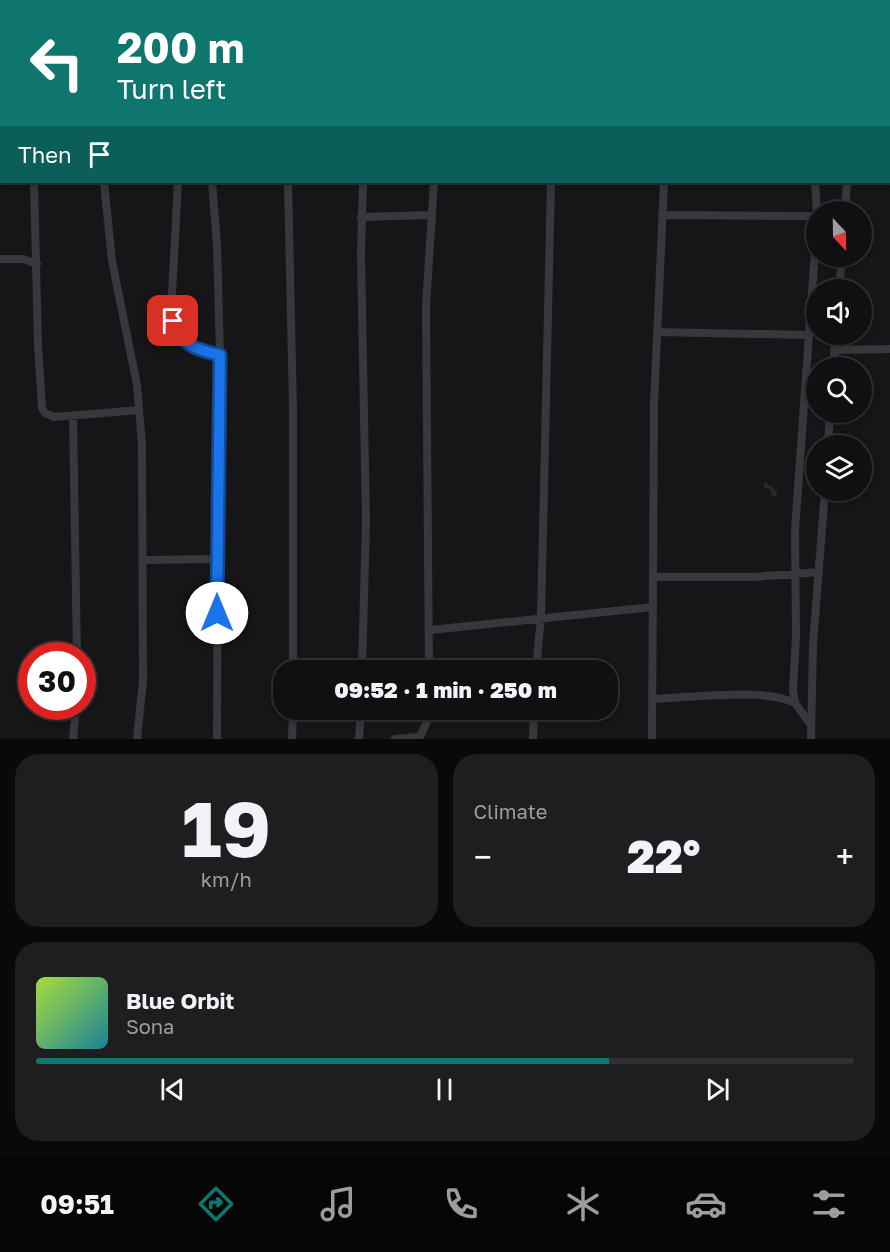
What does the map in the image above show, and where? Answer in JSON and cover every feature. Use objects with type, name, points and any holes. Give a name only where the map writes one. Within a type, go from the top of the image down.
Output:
[{"type":"street","points":[[34,183],[42,408],[50,416],[139,411]]},
{"type":"street","points":[[104,183],[112,261],[136,385],[142,445],[143,680],[137,739]]},
{"type":"street","points":[[178,183],[171,313],[177,332],[189,346],[220,355]]},
{"type":"street","points":[[212,183],[217,245],[220,355],[217,739]]},
{"type":"street","points":[[288,183],[293,409],[293,660]]},
{"type":"street","points":[[362,660],[366,445],[361,217],[363,183]]},
{"type":"street","points":[[429,660],[426,306],[430,215],[434,183]]},
{"type":"street","points":[[537,660],[541,617],[551,183]]},
{"type":"street","points":[[652,739],[657,332],[664,183]]},
{"type":"street","points":[[815,183],[816,201]]},
{"type":"street","points":[[846,201],[847,183]]},
{"type":"street","points":[[662,215],[806,214]]},
{"type":"street","points":[[361,217],[430,215]]},
{"type":"street","points":[[0,259],[23,259],[37,264]]},
{"type":"street","points":[[657,332],[806,335]]},
{"type":"street","points":[[795,703],[794,576],[807,345]]},
{"type":"street","points":[[834,357],[835,345]]},
{"type":"street","points":[[835,350],[890,349]]},
{"type":"street","points":[[73,416],[77,642]]},
{"type":"street","points":[[811,739],[824,501]]},
{"type":"street","points":[[143,561],[217,559]]},
{"type":"street","points":[[653,576],[794,576],[819,572]]},
{"type":"street","points":[[430,630],[652,607]]},
{"type":"street","points":[[652,699],[758,694],[775,696],[795,703],[811,725]]},
{"type":"street","points":[[74,739],[75,720]]},
{"type":"street","points":[[292,739],[293,720]]},
{"type":"street","points":[[359,739],[360,720]]},
{"type":"street","points":[[395,739],[419,738],[428,720]]},
{"type":"street","points":[[533,739],[534,720]]},
{"type":"building","points":[[765,482],[777,491],[776,496],[772,496],[770,489],[763,487]]},
{"type":"route","points":[[173,321],[177,332],[189,346],[220,355],[217,613]]}]
